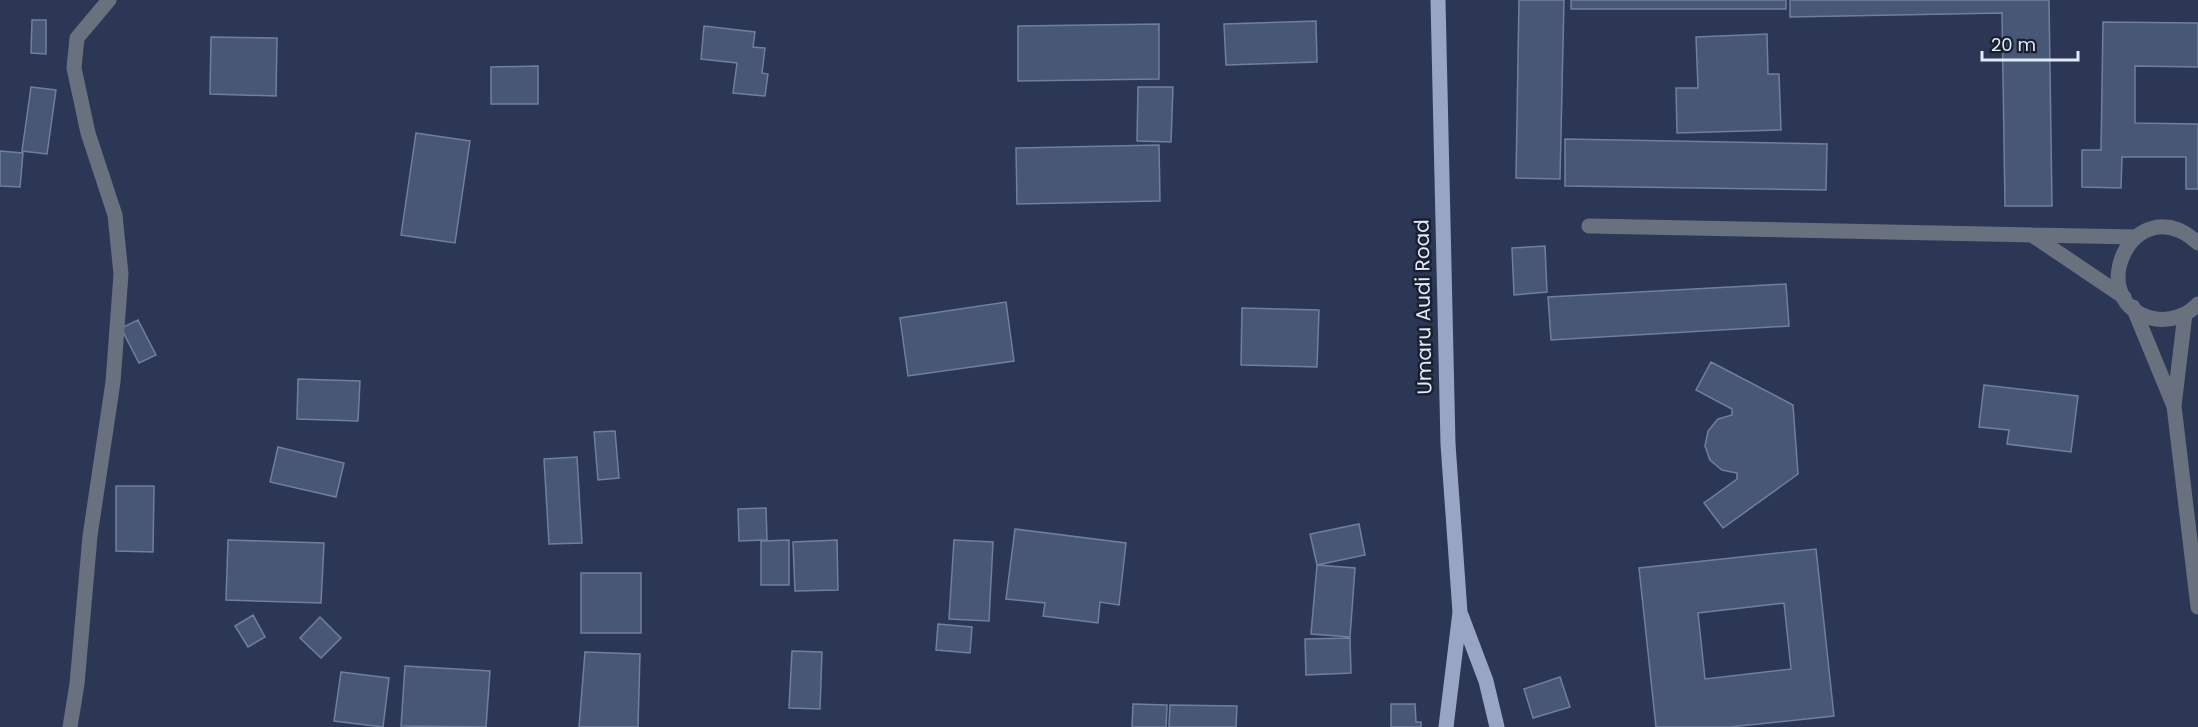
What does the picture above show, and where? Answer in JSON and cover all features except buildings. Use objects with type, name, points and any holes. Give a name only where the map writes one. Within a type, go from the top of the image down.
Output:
[{"type":"main road","name":"Umaru Audi Road","points":[[1438,0],[1448,444],[1460,612]]},
{"type":"main road","points":[[1446,727],[1460,612]]},
{"type":"main road","points":[[1460,612],[1486,681],[1497,727]]},
{"type":"lane","points":[[70,727],[77,684],[90,536],[113,382],[121,274],[115,215],[88,133],[74,68],[77,38],[109,0]]},
{"type":"lane","points":[[1589,226],[2136,237],[2161,227],[2194,237]]},
{"type":"lane","points":[[2032,235],[2128,302],[2157,319],[2171,319],[2194,307]]},
{"type":"lane","points":[[2136,237],[2120,258],[2117,271],[2128,302],[2174,406],[2198,607]]},
{"type":"lane","points":[[2174,406],[2194,307]]}]
